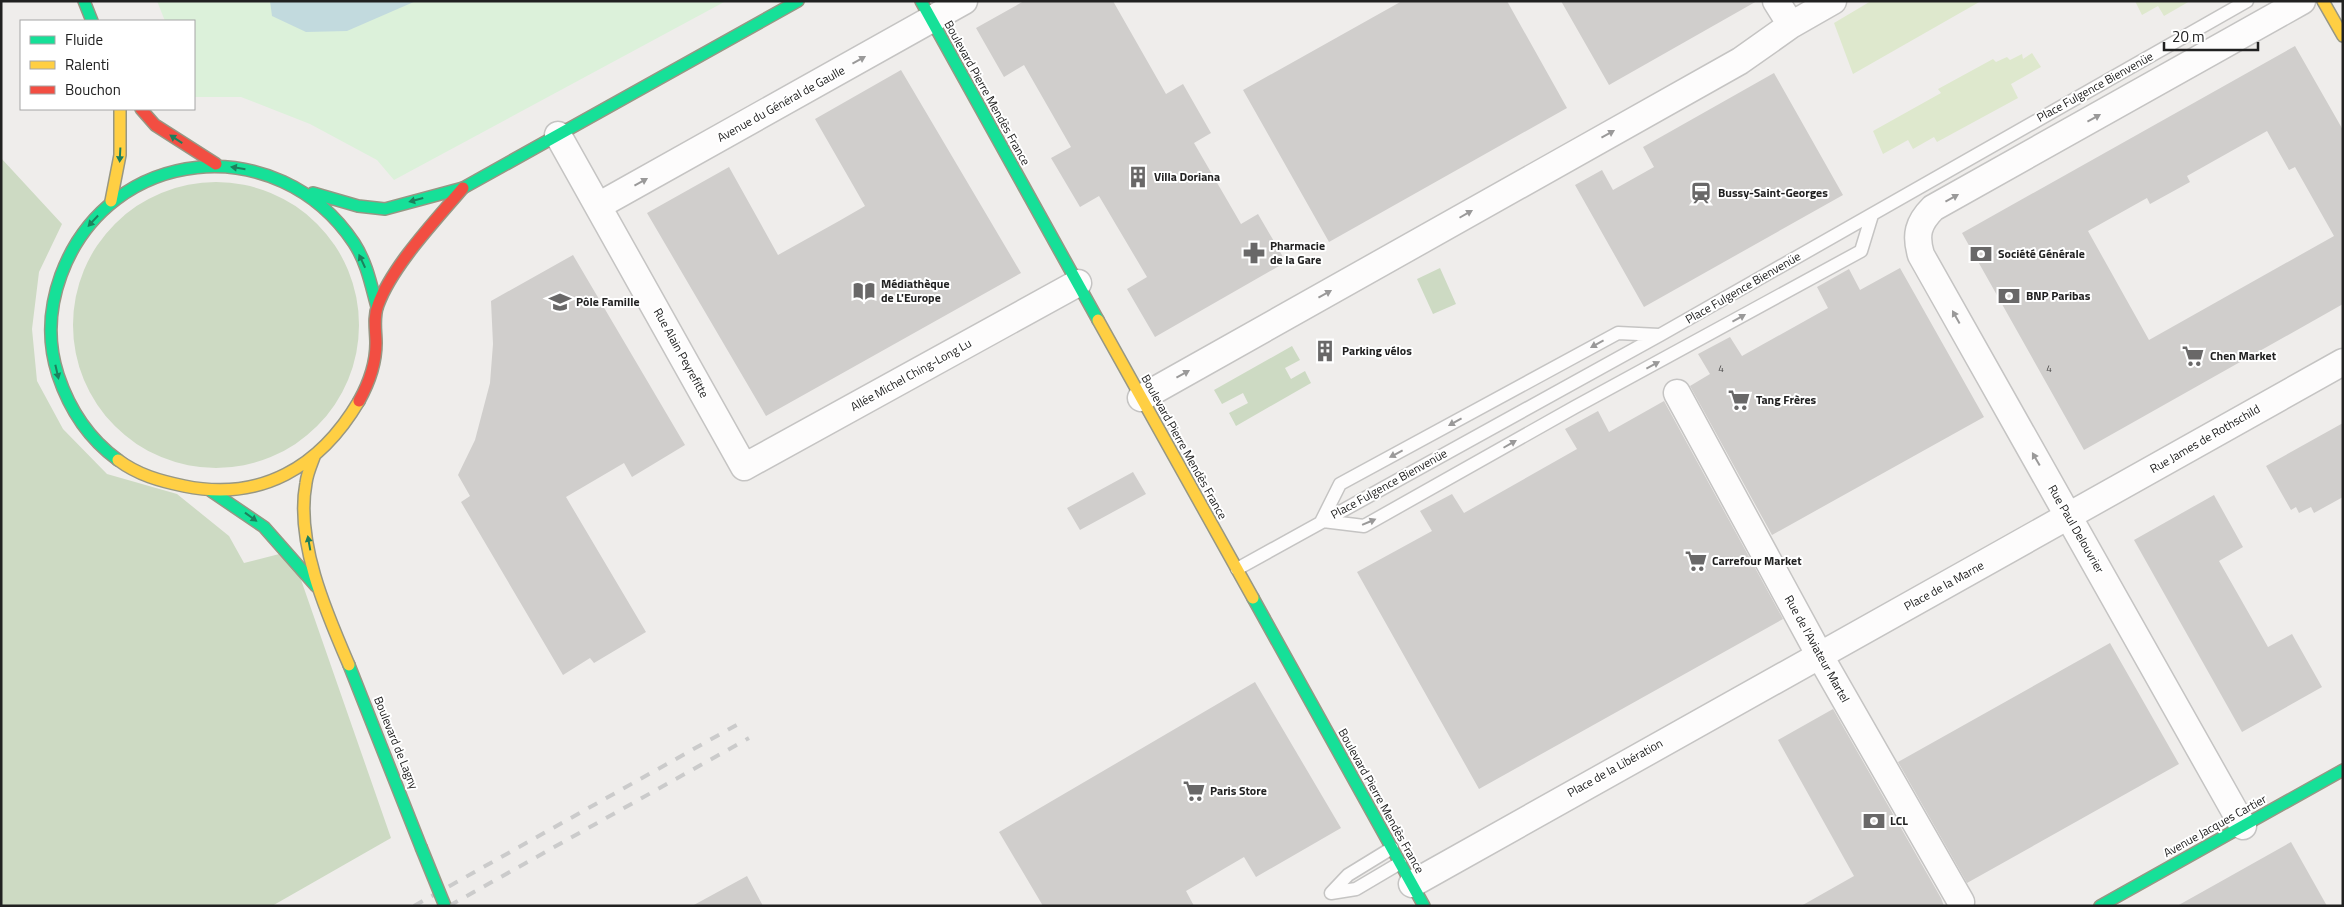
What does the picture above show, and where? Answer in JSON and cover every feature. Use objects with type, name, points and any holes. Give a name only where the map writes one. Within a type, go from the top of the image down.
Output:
[{"type":"main road","points":[[84,1],[92,20]]},
{"type":"main road","points":[[302,190],[338,220],[364,261],[377,307],[375,357],[359,405],[314,457],[290,473],[246,489],[211,491],[152,480],[110,455],[78,420],[57,376],[50,328],[57,280],[78,237],[111,201],[142,181],[178,168],[216,164],[260,171],[302,190],[347,204],[372,209],[386,209],[464,188],[798,1]]},
{"type":"main road","points":[[2323,1],[2343,36]]},
{"type":"main road","name":"Boulevard Pierre Mendès France","points":[[926,10],[1412,884]]},
{"type":"main road","points":[[111,201],[120,166],[122,128],[120,110]]},
{"type":"main road","points":[[142,110],[155,125],[216,164]]},
{"type":"main road","points":[[377,307],[403,260],[464,188]]},
{"type":"main road","name":"Boulevard de Lagny","points":[[314,457],[305,484],[304,512],[308,543],[319,590],[389,760],[445,906]]},
{"type":"main road","name":"Boulevard de Lagny","points":[[211,491],[264,527],[319,590]]},
{"type":"main road","name":"Avenue Jacques Cartier","points":[[2100,906],[2343,770]]},
{"type":"street","name":"Avenue du Général de Gaulle","points":[[598,206],[926,10],[964,1]]},
{"type":"street","points":[[1776,1],[1791,25]]},
{"type":"street","points":[[1141,398],[1740,61],[1791,25],[1833,1]]},
{"type":"street","name":"Rue Paul Delouvrier","points":[[2243,826],[1921,255],[1917,242],[1918,230],[1923,218],[1933,208],[2302,1]]},
{"type":"street","name":"Rue Alain Peyrefitte","points":[[558,135],[744,467]]},
{"type":"street","name":"Allée Michel Ching-Long Lu","points":[[744,467],[1078,283]]},
{"type":"street","name":"Rue James de Rothschild","points":[[2069,516],[2343,362]]},
{"type":"street","name":"Rue de l'Aviateur Martel","points":[[1678,393],[1820,656],[1961,902]]},
{"type":"street","name":"Place de la Marne","points":[[1820,656],[2069,516]]},
{"type":"street","name":"Place de la Libération","points":[[1412,884],[1646,751],[1820,656]]},
{"type":"lane","name":"Place Fulgence Bienvenüe","points":[[1237,569],[1660,335],[2247,1]]},
{"type":"lane","points":[[1660,335],[1618,333],[1350,478],[1340,484],[1321,522],[1364,526],[1575,407],[1861,251],[1872,215]]},
{"type":"lane","points":[[1392,848],[1348,874],[1331,893],[1412,884]]},
{"type":"green space","points":[[157,1],[726,1],[394,180],[377,160],[310,124],[241,97],[195,97],[195,20],[165,20]]},
{"type":"green space","points":[[1871,1],[1981,1],[1853,74],[1834,23]]},
{"type":"green space","points":[[2135,1],[2190,1],[2164,16],[2158,6],[2142,15]]},
{"type":"green space","points":[[2032,53],[2041,67],[2011,84],[2018,98],[1937,142],[1934,137],[1913,149],[1908,140],[1883,154],[1873,131],[1941,93],[1938,89],[1993,59],[1996,62],[2007,57],[2010,60],[2022,54],[2023,59]]},
{"type":"green space","points":[[1,158],[62,224],[39,272],[32,329],[37,381],[63,429],[107,474],[177,494],[229,536],[244,563],[291,551],[391,838],[272,906],[1,906]]},
{"type":"green space","points":[[216,182],[244,185],[271,193],[295,206],[317,224],[335,246],[348,270],[356,297],[359,325],[356,353],[348,380],[335,404],[317,426],[295,444],[271,457],[244,465],[216,468],[188,465],[161,457],[137,444],[115,426],[97,404],[84,380],[76,353],[73,325],[76,297],[84,270],[97,246],[115,224],[137,206],[161,193],[188,185]]},
{"type":"green space","points":[[1440,268],[1456,304],[1433,314],[1417,279]]},
{"type":"green space","points":[[1292,346],[1300,360],[1285,368],[1291,379],[1305,371],[1311,383],[1236,426],[1229,413],[1248,403],[1243,393],[1222,404],[1214,390]]},
{"type":"water","points":[[270,1],[416,1],[347,31],[306,32],[272,16]]},
{"type":"building","name":"Villa Doriana","points":[[1024,1],[1113,1],[1166,94],[1183,84],[1211,133],[1194,143],[1241,224],[1258,214],[1286,262],[1155,337],[1127,289],[1147,277],[1099,196],[1080,207],[1051,158],[1071,147],[1024,65],[1004,77],[976,28]]},
{"type":"building","points":[[1402,1],[1507,1],[1567,108],[1329,242],[1243,90]]},
{"type":"building","points":[[1561,1],[1757,1],[1609,85]]},
{"type":"building","points":[[2295,46],[2343,130],[2343,304],[2084,450],[1962,233]],"holes":[[[2267,131],[2289,170],[2295,167],[2334,236],[2149,340],[2088,231],[2147,198],[2150,204],[2190,182],[2187,176]]]},
{"type":"building","points":[[901,70],[1021,273],[766,416],[647,213],[729,167],[778,255],[839,221],[865,206],[815,119]]},
{"type":"building","points":[[1774,73],[1843,195],[1644,307],[1575,185],[1602,170],[1613,190],[1654,167],[1643,147]]},
{"type":"building","points":[[573,255],[685,445],[632,477],[624,463],[566,497],[646,632],[594,663],[590,658],[563,675],[461,502],[470,496],[458,475],[475,440],[490,383],[493,344],[491,301]]},
{"type":"building","points":[[1900,268],[1984,417],[1772,535],[1690,386],[1710,374],[1698,354],[1730,337],[1742,356],[1828,308],[1817,287],[1849,269],[1860,290]]},
{"type":"building","points":[[1664,401],[1783,619],[1479,789],[1357,572],[1432,531],[1420,511],[1452,494],[1464,513],[1577,449],[1565,429],[1598,411],[1609,432]]},
{"type":"building","points":[[2343,423],[2343,497],[2314,513],[2311,507],[2299,513],[2296,507],[2291,510],[2266,466]]},
{"type":"building","points":[[1133,472],[1146,494],[1080,530],[1067,508]]},
{"type":"building","points":[[2214,495],[2243,547],[2219,561],[2268,647],[2292,634],[2322,687],[2242,732],[2134,540]]},
{"type":"building","points":[[2110,643],[2179,764],[1967,883],[1898,762]]},
{"type":"building","name":"Paris Store","points":[[1255,682],[1341,828],[1256,877],[1244,857],[1186,891],[1194,906],[1043,906],[999,832]]},
{"type":"building","points":[[1833,709],[1944,906],[1801,906],[1854,876],[1778,740]]},
{"type":"building","points":[[2291,842],[2327,906],[2177,906],[2227,878]]},
{"type":"building","points":[[747,876],[763,906],[692,906]]},
{"type":"railway","points":[[414,906],[740,723]]},
{"type":"railway","points":[[449,906],[749,738]]},
{"type":"traffic: fast","points":[[84,1],[92,20]]},
{"type":"traffic: fast","points":[[313,193],[358,206],[385,209],[463,188],[798,1]]},
{"type":"traffic: fast","points":[[921,1],[1098,320]]},
{"type":"traffic: fast","points":[[118,460],[89,433],[74,411],[58,375],[54,362],[51,337],[52,312],[61,275],[84,232],[116,199],[155,178],[197,168],[241,169],[283,182],[322,206],[354,243],[371,282],[377,307]]},
{"type":"traffic: fast","points":[[211,491],[264,527],[316,586]]},
{"type":"traffic: fast","points":[[1253,598],[1424,906]]},
{"type":"traffic: fast","points":[[349,665],[421,847]]},
{"type":"traffic: fast","points":[[2100,906],[2343,770]]},
{"type":"traffic: fast","points":[[421,847],[445,906]]},
{"type":"traffic: slow","points":[[2323,1],[2343,36]]},
{"type":"traffic: slow","points":[[111,201],[120,155],[120,110]]},
{"type":"traffic: slow","points":[[1098,320],[1253,598]]},
{"type":"traffic: slow","points":[[118,460],[133,470],[150,477],[184,486],[212,490],[238,489],[263,484],[286,474],[307,461],[326,444],[359,401]]},
{"type":"traffic: slow","points":[[314,457],[309,470],[304,505],[309,552],[322,599],[349,665]]},
{"type":"traffic: jam","points":[[142,110],[155,125],[216,164]]},
{"type":"traffic: jam","points":[[359,401],[373,366],[376,351],[376,314],[385,290],[404,259],[463,188]]},
{"type":"place","name":"Villa Doriana","points":[[1138,177]]},
{"type":"place","name":"Bussy-Saint-Georges","points":[[1701,193]]},
{"type":"place","name":"Pharmacie de la Gare","points":[[1254,253]]},
{"type":"place","name":"Société Générale","points":[[1981,254]]},
{"type":"place","name":"Médiathèque de L'Europe","points":[[864,291]]},
{"type":"place","name":"BNP Paribas","points":[[2009,296]]},
{"type":"place","name":"Pôle Famille","points":[[560,302]]},
{"type":"place","name":"Parking vélos","points":[[1325,351]]},
{"type":"place","name":"Chen Market","points":[[2193,356]]},
{"type":"place","name":"Tang Frères","points":[[1739,400]]},
{"type":"place","name":"Carrefour Market","points":[[1696,561]]},
{"type":"place","name":"Paris Store","points":[[1194,791]]},
{"type":"place","name":"LCL","points":[[1874,821]]}]
